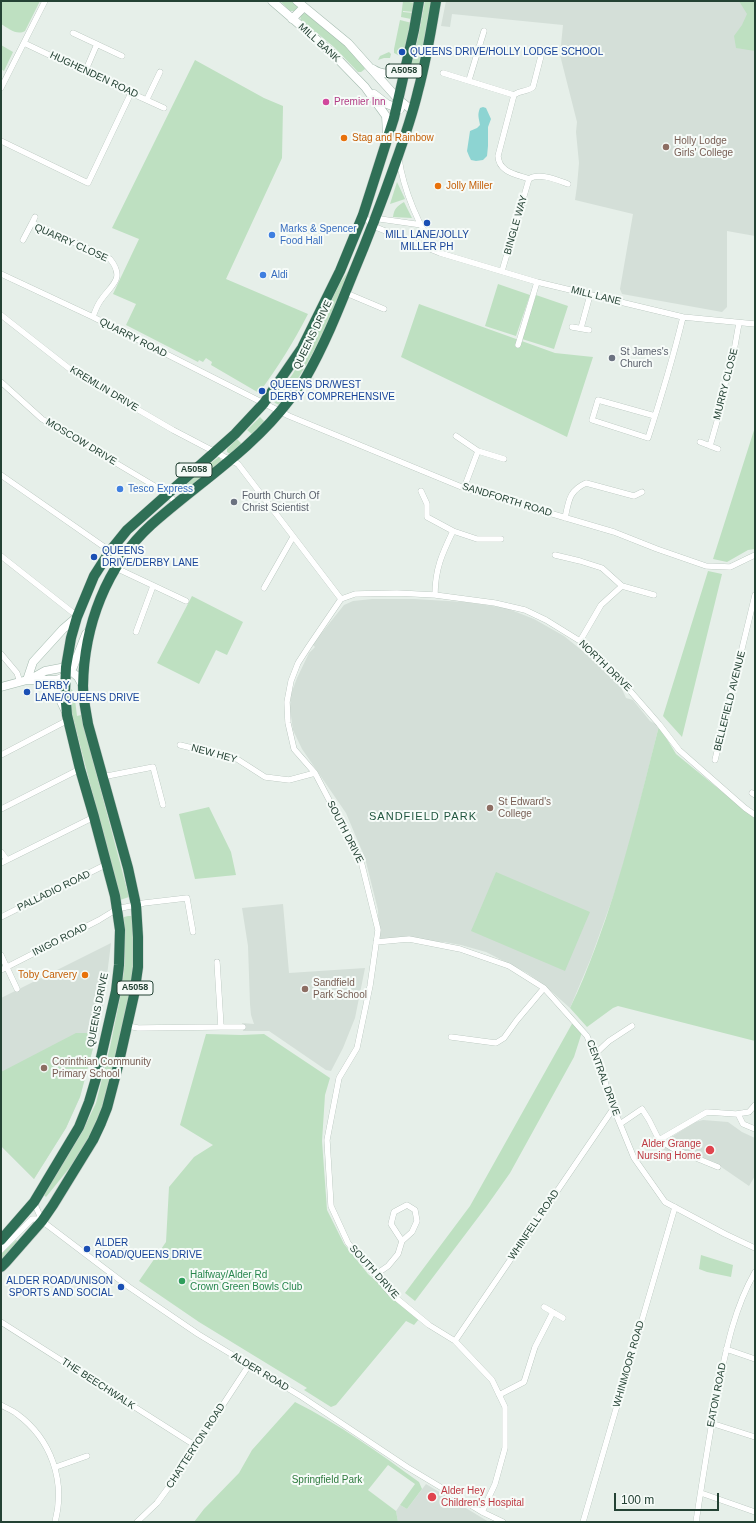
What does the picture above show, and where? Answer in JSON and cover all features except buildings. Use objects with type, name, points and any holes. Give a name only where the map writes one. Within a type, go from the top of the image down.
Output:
[{"type":"highway","name":"QUEENS DRIVE","points":[[1,1240],[34,1202],[79,1127],[89,1102],[97,1075],[116,992],[120,948],[117,909],[107,864],[67,717],[68,671],[71,638],[77,616],[94,576],[110,551],[127,530],[232,436],[264,403],[302,348],[340,271],[363,215],[397,104],[419,1]]},
{"type":"highway","name":"QUEENS DRIVE","points":[[4,1264],[42,1221],[93,1140],[101,1123],[107,1108],[128,1026],[138,967],[136,905],[128,868],[88,724],[83,686],[86,656],[92,623],[104,588],[116,568],[139,537],[254,441],[281,412],[304,381],[326,340],[346,293],[398,155],[418,92],[436,1]]},
{"type":"highway","points":[[363,215],[372,212],[380,205]]},
{"type":"street","points":[[1,88],[45,1]]},
{"type":"street","name":"MILL BANK","points":[[272,1],[330,51],[365,87],[379,98],[413,111]]},
{"type":"street","points":[[292,19],[301,4]]},
{"type":"street","name":"MILL BANK","points":[[301,4],[343,39],[369,67],[397,104]]},
{"type":"street","points":[[469,80],[484,31]]},
{"type":"street","points":[[73,33],[122,56]]},
{"type":"street","name":"HUGHENDEN ROAD","points":[[24,42],[164,108]]},
{"type":"street","points":[[85,72],[97,44]]},
{"type":"street","points":[[541,56],[533,87],[518,91],[514,95],[498,156],[499,163],[504,169],[529,179],[533,176],[539,176],[568,184]]},
{"type":"street","name":"MILL BANK","points":[[369,67],[377,72],[385,74],[393,73],[406,66]]},
{"type":"street","points":[[147,99],[160,72]]},
{"type":"street","points":[[443,73],[514,95]]},
{"type":"street","name":"MILL BANK","points":[[365,87],[386,116],[386,141]]},
{"type":"street","points":[[1,141],[88,183],[131,93]]},
{"type":"street","points":[[398,155],[402,177],[422,225],[430,242],[440,253]]},
{"type":"street","name":"BINGLE WAY","points":[[502,271],[529,179]]},
{"type":"street","name":"MILL LANE","points":[[363,215],[374,222],[440,253],[537,282],[683,317],[755,324]]},
{"type":"street","points":[[32,223],[35,217]]},
{"type":"street","name":"MILL LANE","points":[[374,222],[422,225]]},
{"type":"street","name":"QUARRY CLOSE","points":[[23,240],[32,223],[104,255],[114,264],[116,276],[115,282],[96,306],[93,317]]},
{"type":"street","name":"QUARRY ROAD","points":[[1,274],[93,317],[264,403]]},
{"type":"street","points":[[518,345],[537,282]]},
{"type":"street","points":[[346,293],[384,310]]},
{"type":"street","points":[[581,328],[590,295]]},
{"type":"street","name":"KREMLIN DRIVE","points":[[1,315],[75,373],[173,430],[238,464],[341,599]]},
{"type":"street","points":[[655,416],[598,400],[592,420],[648,438],[655,416],[683,317]]},
{"type":"street","name":"MURRY CLOSE","points":[[710,446],[722,404],[726,378],[734,351],[739,323]]},
{"type":"street","points":[[572,327],[589,330]]},
{"type":"street","name":"MOSCOW DRIVE","points":[[1,382],[42,419],[168,494],[177,504]]},
{"type":"street","name":"SANDFORTH ROAD","points":[[264,403],[281,412],[464,488],[614,532],[706,566],[727,567],[755,555]]},
{"type":"street","points":[[456,436],[478,452],[504,459]]},
{"type":"street","points":[[700,442],[718,449]]},
{"type":"street","points":[[464,488],[478,452]]},
{"type":"street","points":[[1,475],[110,551]]},
{"type":"street","points":[[565,518],[570,496],[578,487],[586,483],[634,496],[642,492]]},
{"type":"street","points":[[421,491],[427,504],[427,517],[453,531],[477,539],[501,539]]},
{"type":"street","points":[[435,595],[435,583],[439,561],[453,531]]},
{"type":"street","points":[[264,588],[293,537]]},
{"type":"street","points":[[555,555],[602,568],[622,586],[654,595]]},
{"type":"street","points":[[1,556],[77,616]]},
{"type":"street","points":[[116,568],[186,601]]},
{"type":"street","points":[[136,632],[153,586]]},
{"type":"street","points":[[580,641],[601,605],[622,586]]},
{"type":"street","name":"NORTH DRIVE","points":[[341,599],[356,594],[396,593],[435,595],[496,603],[525,610],[546,620],[580,641],[618,677],[660,724],[679,750],[745,808],[755,814]]},
{"type":"street","name":"BELLEFIELD AVENUE","points":[[715,760],[755,595]]},
{"type":"street","name":"SOUTH DRIVE","points":[[341,599],[298,663],[291,682],[287,702],[288,723],[294,749],[315,773],[361,862],[378,930],[370,986],[357,1048],[339,1078],[327,1140],[331,1206],[348,1243],[390,1294],[429,1325],[455,1341],[492,1380],[505,1407],[505,1448],[495,1484],[482,1512]]},
{"type":"street","name":"QUEENS DRIVE","points":[[26,680],[33,662],[77,616]]},
{"type":"street","name":"A5058","points":[[68,671],[92,623]]},
{"type":"street","points":[[1,654],[17,673],[26,680],[56,680],[68,671]]},
{"type":"street","points":[[1,687],[26,680],[45,672],[68,671]]},
{"type":"street","name":"QUEENS DRIVE","points":[[68,671],[83,686]]},
{"type":"street","points":[[1,755],[67,717],[57,693],[45,681]]},
{"type":"street","name":"NEW HEY","points":[[180,745],[237,759],[265,777],[289,780],[315,773]]},
{"type":"street","points":[[102,777],[153,767],[163,806]]},
{"type":"street","points":[[1,809],[80,769]]},
{"type":"street","points":[[1,863],[94,817]]},
{"type":"street","points":[[1,852],[7,860]]},
{"type":"street","name":"PALLADIO ROAD","points":[[1,917],[107,864]]},
{"type":"street","points":[[117,909],[187,898],[193,932]]},
{"type":"street","name":"INIGO ROAD","points":[[4,968],[100,920],[117,909]]},
{"type":"street","name":"CENTRAL DRIVE","points":[[376,942],[409,939],[460,949],[509,966],[544,988],[587,1036],[602,1071],[613,1108],[634,1158],[665,1202],[755,1248]]},
{"type":"street","points":[[1,956],[4,968],[17,989]]},
{"type":"street","points":[[217,962],[221,1027]]},
{"type":"street","points":[[451,1037],[496,1043],[504,1038],[544,988]]},
{"type":"street","points":[[128,1026],[138,1028],[243,1027]]},
{"type":"street","points":[[594,1055],[609,1041],[632,1026]]},
{"type":"street","points":[[659,1140],[707,1112],[738,1114],[749,1112],[755,1105]]},
{"type":"street","name":"WHINFELL ROAD","points":[[455,1341],[613,1108]]},
{"type":"street","points":[[620,1124],[642,1109],[659,1140],[674,1149],[718,1167]]},
{"type":"street","points":[[738,1114],[743,1124],[755,1130]]},
{"type":"street","name":"ALDER ROAD","points":[[34,1202],[42,1221],[129,1287],[198,1334],[302,1397],[407,1466],[482,1512],[503,1522]]},
{"type":"street","points":[[375,1275],[388,1266],[398,1254],[402,1241],[412,1232],[417,1221],[415,1210],[407,1205],[394,1212],[391,1224],[402,1241]]},
{"type":"street","name":"WHINMOOR ROAD","points":[[583,1522],[675,1207]]},
{"type":"street","points":[[1,1250],[32,1219],[42,1221]]},
{"type":"street","name":"EATON ROAD","points":[[696,1522],[726,1349],[738,1306],[753,1280],[755,1272]]},
{"type":"street","points":[[544,1307],[563,1318]]},
{"type":"street","points":[[499,1395],[524,1382],[535,1346],[553,1312]]},
{"type":"street","name":"THE BEECHWALK","points":[[1,1322],[196,1446]]},
{"type":"street","points":[[726,1349],[755,1359]]},
{"type":"street","name":"CHATTERTON ROAD","points":[[137,1522],[157,1503],[249,1365]]},
{"type":"street","points":[[1,1405],[17,1414],[35,1431],[47,1447],[56,1467],[59,1495],[55,1522]]},
{"type":"street","points":[[712,1423],[755,1437]]},
{"type":"street","points":[[56,1467],[87,1456]]},
{"type":"street","points":[[700,1493],[755,1512]]},
{"type":"shaded area","name":"Holly Lodge Girls' College","points":[[446,1],[755,1],[755,236],[727,231],[727,307],[722,312],[622,294],[620,289],[633,214],[575,200],[579,163],[576,132],[577,122],[560,55],[563,25],[452,14],[450,27],[441,26]]},
{"type":"shaded area","name":"St Edward's College","points":[[372,599],[414,599],[465,602],[506,608],[534,619],[564,636],[585,653],[617,683],[622,689],[626,698],[633,700],[650,721],[659,726],[618,883],[591,958],[570,1008],[544,985],[527,973],[486,952],[444,942],[379,941],[378,910],[365,858],[346,813],[302,749],[293,730],[290,709],[291,694],[297,678],[309,653],[315,647],[313,645],[320,635],[344,605],[353,601]]},
{"type":"shaded area","name":"Sandfield Park School","points":[[283,904],[289,973],[365,968],[355,1018],[343,1048],[331,1071],[326,1070],[269,1031],[243,1031],[242,1023],[254,1024],[250,1004],[248,946],[242,908]]},
{"type":"shaded area","name":"Corinthian Community Primary School","points":[[111,943],[104,1000],[80,1097],[66,1128],[34,1179],[1,1146],[1,998]]},
{"type":"shaded area","name":"Alder Grange Nursing Home","points":[[703,1120],[728,1122],[742,1132],[755,1138],[755,1176],[749,1186],[714,1162],[703,1158],[670,1153],[659,1147],[662,1143],[695,1122]]},
{"type":"shaded area","name":"Alder Hey Children's Hospital","points":[[426,1484],[489,1522],[398,1522],[396,1511],[400,1505],[407,1509]]},
{"type":"green space","points":[[1,1],[40,1],[25,31],[19,33],[1,24]]},
{"type":"green space","points":[[280,1],[293,1],[297,6],[297,9],[295,11],[290,11]]},
{"type":"green space","points":[[403,1],[415,3],[414,12],[403,11],[413,13],[411,19],[401,17]]},
{"type":"green space","points":[[425,1],[432,1],[418,71],[410,70],[418,38]]},
{"type":"green space","points":[[739,1],[755,1],[755,51],[736,48],[734,36],[742,25],[747,14]]},
{"type":"green space","points":[[304,13],[314,19],[339,40],[355,55],[365,69],[358,72],[334,47],[301,20],[300,16]]},
{"type":"green space","points":[[400,20],[412,23],[406,49],[402,48],[400,56],[394,53],[394,49]]},
{"type":"green space","points":[[1,45],[13,52],[4,71],[1,69]]},
{"type":"green space","points":[[389,52],[391,54],[390,58],[378,60],[380,56]]},
{"type":"green space","points":[[195,60],[264,98],[283,106],[282,158],[226,279],[308,314],[285,355],[259,393],[211,365],[212,362],[206,358],[203,362],[199,360],[198,362],[126,325],[136,304],[113,294],[139,239],[112,228]]},
{"type":"green space","points":[[397,182],[405,199],[390,204]]},
{"type":"green space","points":[[404,202],[412,218],[393,217],[396,208]]},
{"type":"green space","points":[[359,245],[361,246],[335,308],[315,349],[292,387],[279,405],[275,403],[273,400],[292,375],[304,355],[340,283],[349,270]]},
{"type":"green space","points":[[498,284],[530,295],[516,336],[485,326]]},
{"type":"green space","points":[[536,295],[568,306],[554,349],[522,339]]},
{"type":"green space","points":[[419,304],[555,353],[593,357],[567,437],[401,357]]},
{"type":"green space","points":[[260,417],[265,422],[253,435],[247,430]]},
{"type":"green space","points":[[755,427],[755,549],[748,550],[727,562],[713,559]]},
{"type":"green space","points":[[237,439],[242,444],[230,454],[227,452],[227,449]]},
{"type":"green space","points":[[219,457],[222,461],[187,489],[184,487],[184,483]]},
{"type":"green space","points":[[708,571],[722,574],[682,737],[663,716]]},
{"type":"green space","points":[[192,596],[243,622],[227,655],[216,650],[199,684],[157,663]]},
{"type":"green space","points":[[71,689],[74,692],[77,716],[81,715],[129,897],[120,900],[71,710]]},
{"type":"green space","points":[[659,726],[676,754],[755,817],[755,1041],[618,1006],[587,1027],[570,1008],[581,985],[615,892]]},
{"type":"green space","points":[[209,807],[231,852],[236,875],[195,879],[179,814]]},
{"type":"green space","points":[[496,872],[590,912],[565,971],[471,931]]},
{"type":"green space","points":[[133,916],[134,960],[131,989],[104,1106],[92,1133],[75,1161],[46,1197],[43,1194],[81,1134],[96,1103],[110,1047],[122,988],[125,960],[124,917]]},
{"type":"green space","points":[[573,1022],[582,1032],[574,1057],[510,1173],[415,1301],[405,1293],[470,1206]]},
{"type":"green space","name":"Corinthian Community Primary School","points":[[76,1033],[97,1033],[80,1097],[66,1128],[34,1179],[1,1146],[1,1072]]},
{"type":"green space","points":[[206,1034],[264,1034],[330,1078],[325,1095],[322,1141],[327,1210],[344,1244],[368,1274],[419,1319],[414,1325],[406,1321],[336,1405],[331,1407],[304,1390],[307,1388],[199,1322],[139,1281],[166,1242],[169,1187],[194,1157],[213,1145],[180,1125]]},
{"type":"green space","points":[[16,1240],[19,1242],[1,1260],[1,1254]]},
{"type":"green space","points":[[701,1255],[733,1265],[731,1277],[699,1269]]},
{"type":"green space","name":"Springfield Park","points":[[295,1402],[343,1429],[419,1482],[422,1489],[407,1509],[400,1505],[415,1484],[388,1465],[368,1490],[396,1511],[398,1522],[194,1522],[204,1509],[239,1473],[252,1450]]},
{"type":"water","points":[[480,108],[486,108],[491,119],[488,127],[487,156],[483,160],[476,161],[471,160],[467,151],[470,131],[480,125],[478,116]]},
{"type":"place","name":"QUEENS DRIVE/HOLLY LODGE SCHOOL","points":[[402,52]]},
{"type":"place","name":"Premier Inn","points":[[326,102]]},
{"type":"place","name":"Stag and Rainbow","points":[[344,138]]},
{"type":"place","name":"Holly Lodge Girls' College","points":[[666,147]]},
{"type":"place","name":"Jolly Miller","points":[[438,186]]},
{"type":"place","name":"MILL LANE/JOLLY MILLER PH","points":[[427,223]]},
{"type":"place","name":"Marks & Spencer Food Hall","points":[[272,235]]},
{"type":"place","name":"Aldi","points":[[263,275]]},
{"type":"place","name":"St James's Church","points":[[612,358]]},
{"type":"place","name":"QUEENS DR/WEST DERBY COMPREHENSIVE","points":[[262,391]]},
{"type":"place","name":"Tesco Express","points":[[120,489]]},
{"type":"place","name":"Fourth Church Of Christ Scientist","points":[[234,502]]},
{"type":"place","name":"QUEENS DRIVE/DERBY LANE","points":[[94,557]]},
{"type":"place","name":"DERBY LANE/QUEENS DRIVE","points":[[27,692]]},
{"type":"place","name":"St Edward's College","points":[[490,808]]},
{"type":"place","name":"Toby Carvery","points":[[85,975]]},
{"type":"place","name":"Sandfield Park School","points":[[305,989]]},
{"type":"place","name":"Corinthian Community Primary School","points":[[44,1068]]},
{"type":"place","name":"Alder Grange Nursing Home","points":[[710,1150]]},
{"type":"place","name":"ALDER ROAD/QUEENS DRIVE","points":[[87,1249]]},
{"type":"place","name":"Halfway/Alder Rd Crown Green Bowls Club","points":[[182,1281]]},
{"type":"place","name":"ALDER ROAD/UNISON SPORTS AND SOCIAL","points":[[121,1287]]},
{"type":"place","name":"Alder Hey Children's Hospital","points":[[432,1497]]},
{"type":"district","name":"SANDFIELD PARK","points":[[423,817]]}]
